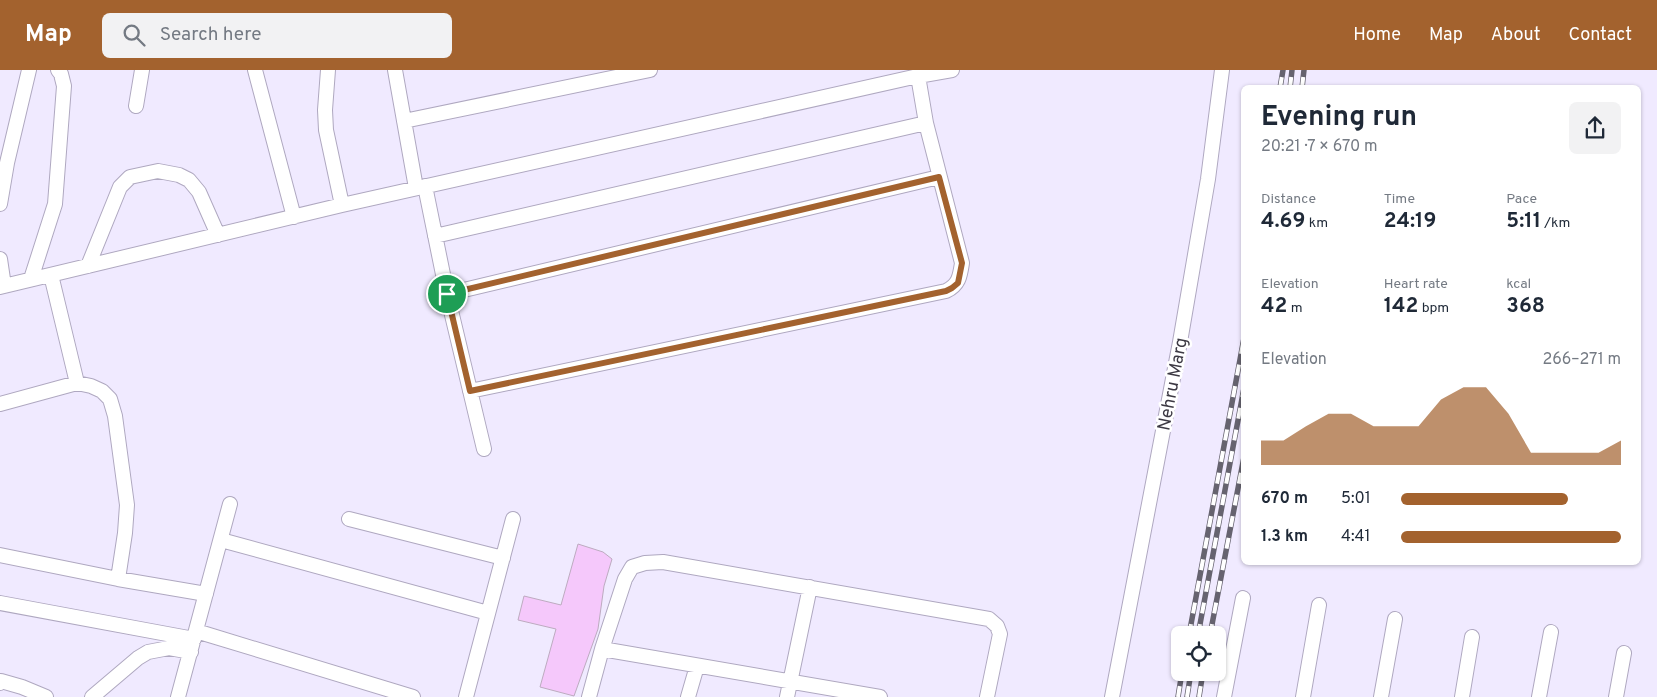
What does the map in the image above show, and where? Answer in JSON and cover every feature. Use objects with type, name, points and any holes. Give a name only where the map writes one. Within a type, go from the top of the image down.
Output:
[{"type":"street","points":[[0,204],[7,163],[29,70]]},
{"type":"street","points":[[31,280],[51,219],[57,187],[64,86],[58,70]]},
{"type":"street","points":[[255,70],[294,217]]},
{"type":"street","points":[[328,70],[324,110],[326,130],[342,205]]},
{"type":"street","points":[[395,70],[404,121],[434,236],[484,449]]},
{"type":"street","points":[[404,121],[650,70]]},
{"type":"street","points":[[0,259],[2,287],[420,187],[952,70]]},
{"type":"street","name":"Nehru Marg","points":[[1112,697],[1180,342],[1211,162],[1222,70]]},
{"type":"street","points":[[136,106],[138,71]]},
{"type":"street","points":[[470,391],[946,291],[952,288],[958,283],[962,263],[926,123],[918,76]]},
{"type":"street","points":[[434,236],[926,123]]},
{"type":"street","points":[[88,266],[120,187],[130,177],[158,171],[179,175],[189,180],[199,192],[218,235]]},
{"type":"street","points":[[447,294],[939,177]]},
{"type":"street","points":[[51,275],[77,383]]},
{"type":"street","points":[[0,404],[77,383],[102,391],[110,399],[115,416],[127,512],[118,579]]},
{"type":"street","points":[[178,697],[230,504]]},
{"type":"street","points":[[349,519],[503,558]]},
{"type":"street","points":[[466,697],[513,519]]},
{"type":"street","points":[[221,540],[488,613]]},
{"type":"street","points":[[0,555],[118,579],[206,594]]},
{"type":"street","points":[[589,697],[602,649],[625,579],[632,567],[645,563],[676,564],[989,619],[997,626],[1000,634],[987,697]]},
{"type":"street","points":[[787,697],[810,587]]},
{"type":"street","points":[[1224,697],[1243,598]]},
{"type":"street","points":[[0,603],[193,641],[413,697]]},
{"type":"street","points":[[1303,697],[1318,606]]},
{"type":"street","points":[[1380,697],[1395,619]]},
{"type":"street","points":[[1539,697],[1551,632]]},
{"type":"street","points":[[1462,697],[1472,637]]},
{"type":"street","points":[[92,697],[138,658],[148,652],[193,641]]},
{"type":"street","points":[[602,649],[880,697]]},
{"type":"street","points":[[1616,697],[1624,653]]},
{"type":"street","points":[[688,697],[697,666]]},
{"type":"street","points":[[0,681],[22,687],[46,697]]},
{"type":"building","points":[[578,544],[603,552],[612,559],[604,586],[598,629],[574,696],[540,687],[556,629],[518,620],[524,596],[561,605]]},
{"type":"railway","points":[[1280,85],[1283,70]]},
{"type":"railway","points":[[1290,85],[1292,70]]},
{"type":"railway","points":[[1302,85],[1304,70]]},
{"type":"railway","points":[[1191,626],[1241,354]]},
{"type":"railway","points":[[1200,626],[1241,404]]},
{"type":"railway","points":[[1212,626],[1241,473]]},
{"type":"railway","points":[[1178,697],[1181,681]]},
{"type":"railway","points":[[1187,697],[1190,681]]},
{"type":"railway","points":[[1199,697],[1202,681]]},
{"type":"route","points":[[939,177],[962,263],[958,283],[946,291],[470,391],[447,294],[939,177]]}]
